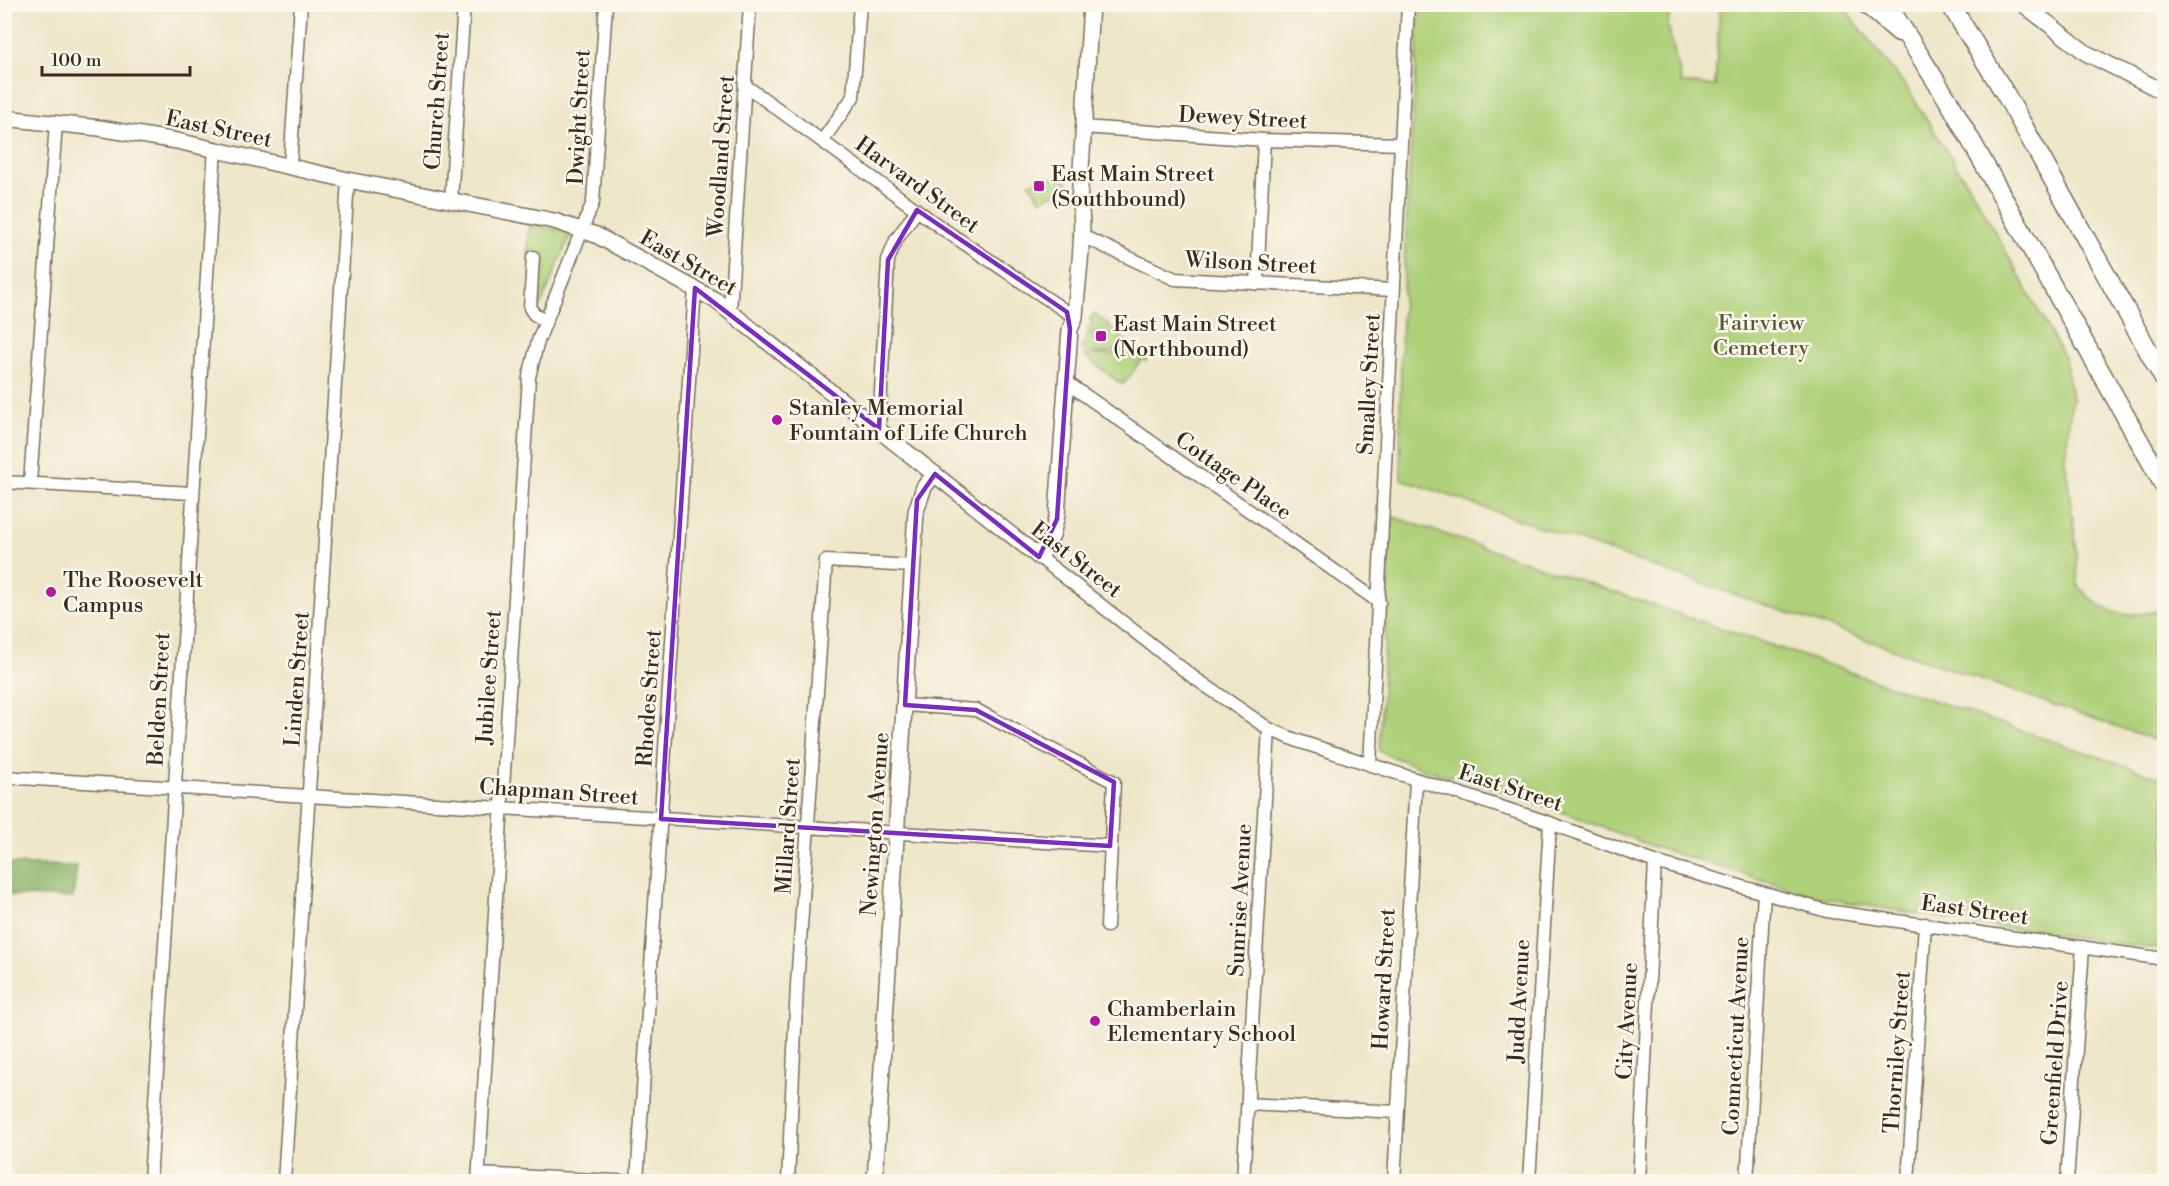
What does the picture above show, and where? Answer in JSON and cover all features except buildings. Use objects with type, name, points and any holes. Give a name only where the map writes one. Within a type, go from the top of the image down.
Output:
[{"type":"highway","points":[[1866,4],[1910,40]]},
{"type":"highway","points":[[1887,4],[1952,105],[2164,486]]},
{"type":"highway","points":[[1950,4],[2000,86],[2164,379]]},
{"type":"main road","points":[[1070,329],[1067,323],[1067,312],[1074,215],[1078,203],[1091,4]]},
{"type":"main road","points":[[2023,4],[2081,49],[2164,92]]},
{"type":"main road","name":"East Street","points":[[4,118],[135,133],[215,148],[348,180],[583,230],[695,288],[730,311],[1039,557]]},
{"type":"main road","points":[[1039,557],[1056,523],[1070,329],[1075,317],[1082,211],[1078,203]]},
{"type":"main road","name":"Newington Avenue","points":[[875,1182],[917,501],[934,474]]},
{"type":"street","points":[[290,166],[301,4]]},
{"type":"street","name":"Church Street","points":[[451,201],[464,4]]},
{"type":"street","name":"Dwight Street","points":[[583,230],[596,190],[606,4]]},
{"type":"street","name":"Woodland Street","points":[[730,311],[750,4]]},
{"type":"street","points":[[824,140],[853,97],[860,4]]},
{"type":"street","name":"Smalley Street","points":[[1370,765],[1408,4]]},
{"type":"street","name":"Harvard Street","points":[[746,86],[824,140],[917,210],[1067,312]]},
{"type":"street","points":[[30,483],[56,123]]},
{"type":"street","name":"Dewey Street","points":[[1083,127],[1264,140],[1401,144]]},
{"type":"street","points":[[1257,284],[1264,140]]},
{"type":"street","name":"Belden Street","points":[[150,1182],[215,148]]},
{"type":"street","name":"Linden Street","points":[[284,1182],[348,180]]},
{"type":"street","points":[[879,429],[888,260],[896,240],[917,210]]},
{"type":"street","name":"Jubilee Street","points":[[478,1178],[529,377],[532,359],[583,230]]},
{"type":"street","name":"Wilson Street","points":[[1080,235],[1175,279],[1394,290]]},
{"type":"street","points":[[533,258],[530,308],[535,315],[546,321]]},
{"type":"street","name":"Rhodes Street","points":[[636,1182],[695,288]]},
{"type":"street","name":"Cottage Place","points":[[1066,382],[1379,602]]},
{"type":"street","points":[[4,482],[192,493]]},
{"type":"street","name":"East Street","points":[[1039,557],[1167,658],[1269,729],[1370,765],[1550,823],[1655,862],[1827,911],[2164,959]]},
{"type":"street","name":"Millard Street","points":[[788,1182],[797,985],[826,561],[913,566]]},
{"type":"street","points":[[905,705],[976,710],[1114,783],[1107,926]]},
{"type":"street","name":"Sunrise Avenue","points":[[1243,1182],[1269,729]]},
{"type":"street","name":"Chapman Street","points":[[4,777],[1110,846]]},
{"type":"street","name":"Howard Street","points":[[1394,1182],[1396,1112],[1416,780]]},
{"type":"street","name":"Judd Avenue","points":[[1529,1182],[1550,823]]},
{"type":"street","name":"City Avenue","points":[[1639,1182],[1655,862]]},
{"type":"street","name":"Connecticut Avenue","points":[[1747,1182],[1764,893]]},
{"type":"street","name":"Thorniley Street","points":[[1908,1182],[1925,924]]},
{"type":"street","name":"Greenfield Drive","points":[[2067,1182],[2083,947]]},
{"type":"street","points":[[1248,1104],[1396,1112]]},
{"type":"street","points":[[478,1178],[636,1182]]},
{"type":"highlighted area","points":[[917,210],[1067,312],[1070,329],[1057,519],[1039,557],[935,474],[917,500],[905,705],[976,710],[1114,782],[1110,846],[661,819],[695,288],[879,429],[888,260]]},
{"type":"green space","name":"Fairview Cemetery","points":[[1420,5],[1671,5],[1668,26],[1682,83],[1715,86],[1720,5],[1842,5],[1907,88],[1977,199],[2065,359],[2072,398],[2065,459],[2076,543],[2078,585],[2097,604],[2116,613],[2138,614],[2164,610],[2164,743],[1401,479],[1403,301]]},
{"type":"green space","points":[[1053,178],[1068,180],[1062,193],[1052,194],[1041,200],[1029,183]]},
{"type":"green space","points":[[530,224],[565,231],[570,236],[540,307],[536,305],[539,293],[541,253],[528,252]]},
{"type":"green space","points":[[1095,314],[1111,327],[1099,332],[1088,332],[1088,327],[1092,327],[1090,318]]},
{"type":"green space","points":[[1113,330],[1127,343],[1122,347],[1105,353],[1081,349],[1087,335],[1104,334]]},
{"type":"green space","points":[[1129,346],[1134,353],[1148,356],[1146,361],[1141,360],[1124,384],[1084,355],[1113,354]]},
{"type":"green space","points":[[1391,516],[2164,779],[2164,950],[1979,924],[1822,898],[1651,846],[1494,788],[1423,769],[1379,751]]},
{"type":"green space","points":[[5,864],[77,866],[73,898],[5,895]]},
{"type":"place","name":"East Main Street (Southbound)","points":[[1039,186]]},
{"type":"place","name":"East Main Street (Northbound)","points":[[1101,336]]},
{"type":"place","name":"Stanley Memorial Fountain of Life Church","points":[[777,420]]},
{"type":"place","name":"The Roosevelt Campus","points":[[51,592]]},
{"type":"place","name":"Chamberlain Elementary School","points":[[1095,1021]]}]
